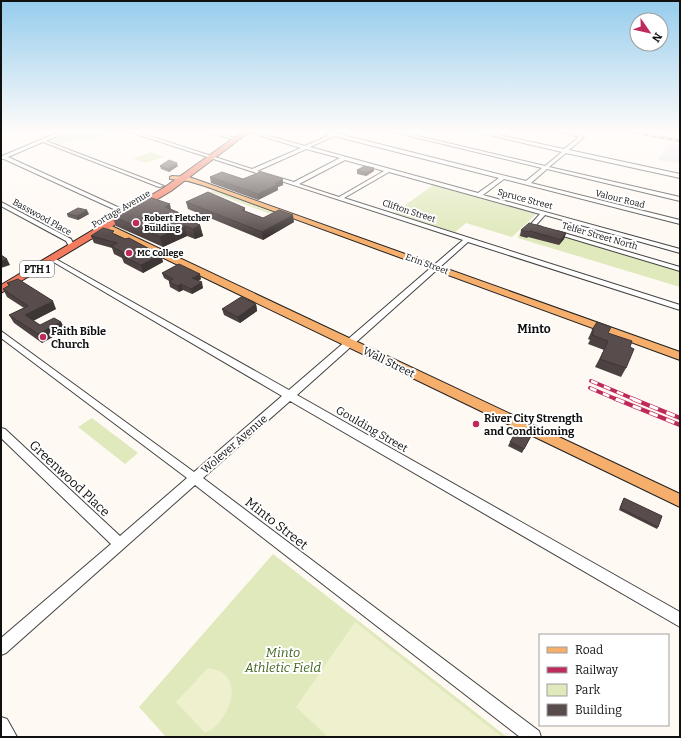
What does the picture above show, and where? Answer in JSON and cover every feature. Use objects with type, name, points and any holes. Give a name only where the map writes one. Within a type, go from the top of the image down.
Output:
[{"type":"highway","name":"Portage Avenue","points":[[102,225],[120,210],[190,166]]},
{"type":"highway","name":"Portage Avenue","points":[[1,280],[168,189],[195,166]]},
{"type":"highway","name":"Portage Avenue","points":[[1,290],[52,260],[70,243]]},
{"type":"main road","name":"Erin Street","points":[[172,178],[182,178],[203,184],[680,356]]},
{"type":"main road","name":"Wall Street","points":[[102,225],[680,502]]},
{"type":"street","points":[[22,166],[120,210]]},
{"type":"street","points":[[110,166],[161,186]]},
{"type":"street","name":"Clifton Street","points":[[238,166],[680,308]]},
{"type":"street","points":[[252,171],[262,166]]},
{"type":"street","points":[[294,184],[328,166]]},
{"type":"street","name":"Spruce Street","points":[[376,166],[680,251]]},
{"type":"street","name":"Valour Road","points":[[463,166],[680,222]]},
{"type":"street","points":[[636,166],[680,176]]},
{"type":"street","points":[[527,184],[546,167],[680,199]]},
{"type":"street","points":[[340,199],[389,170]]},
{"type":"street","points":[[479,195],[503,177]]},
{"type":"street","name":"Basswood Place","points":[[1,204],[70,243]]},
{"type":"street","name":"Telfer Street North","points":[[544,213],[532,226],[680,269]]},
{"type":"street","name":"Wolever Avenue","points":[[1,648],[467,240]]},
{"type":"street","name":"Goulding Street","points":[[52,260],[290,395],[680,620]]},
{"type":"street","name":"Minto Street","points":[[1,334],[195,478],[533,737]]},
{"type":"street","name":"Greenwood Place","points":[[1,432],[120,544]]},
{"type":"street","points":[[1,725],[9,737]]},
{"type":"green space","points":[[433,185],[536,214],[512,237],[466,223],[455,232],[394,213]]},
{"type":"green space","points":[[212,191],[216,191],[279,214],[270,214],[214,193],[209,194]]},
{"type":"green space","points":[[527,226],[680,270],[680,287],[518,238],[518,235]]},
{"type":"green space","points":[[92,418],[138,453],[125,464],[78,427]]},
{"type":"green space","name":"Minto Athletic Field","points":[[273,554],[507,737],[166,737],[139,707]]},
{"type":"green space","points":[[355,622],[502,737],[328,737],[296,707]]},
{"type":"green space","points":[[208,668],[218,670],[223,673],[231,685],[232,692],[226,713],[215,727],[205,733],[176,702]]},
{"type":"building","points":[[161,166],[172,166],[168,169]]},
{"type":"building","points":[[364,166],[374,168],[366,173],[357,170]]},
{"type":"building","points":[[222,172],[243,179],[260,172],[283,179],[275,183],[278,184],[258,194],[210,177]]},
{"type":"building","points":[[208,192],[245,208],[242,210],[263,218],[279,210],[293,215],[262,232],[186,202]]},
{"type":"building","points":[[146,196],[170,204],[165,207],[180,213],[176,215],[200,225],[193,229],[185,226],[160,237],[112,216]]},
{"type":"building","points":[[78,208],[87,210],[77,216],[67,214]]},
{"type":"building","points":[[529,223],[566,233],[561,240],[530,231],[521,230]]},
{"type":"building","points":[[103,228],[114,231],[112,233],[125,239],[129,238],[161,255],[141,265],[122,256],[126,254],[111,246],[117,243],[91,236]]},
{"type":"building","points":[[1,255],[7,259],[1,261]]},
{"type":"building","points":[[179,264],[200,274],[192,278],[202,282],[191,289],[181,284],[178,286],[169,282],[173,279],[162,273]]},
{"type":"building","points":[[18,279],[53,301],[25,315],[40,325],[54,318],[61,322],[38,334],[9,315],[28,306],[3,289],[10,285],[7,283]]},
{"type":"building","points":[[241,297],[256,304],[238,317],[222,309]]},
{"type":"building","points":[[597,322],[611,327],[608,333],[632,341],[630,347],[634,349],[626,368],[600,359],[608,341],[592,335],[594,331],[592,330]]},
{"type":"building","points":[[518,429],[531,436],[524,449],[510,442]]},
{"type":"building","points":[[624,498],[662,516],[658,527],[620,508]]},
{"type":"railway","points":[[591,381],[636,400]]},
{"type":"railway","points":[[590,388],[618,400]]},
{"type":"railway","points":[[616,399],[680,425]]},
{"type":"railway","points":[[633,399],[680,418]]},
{"type":"place","name":"Robert Fletcher Building","points":[[136,223]]},
{"type":"place","name":"MC College","points":[[129,253]]},
{"type":"place","name":"Faith Bible Church","points":[[43,337]]},
{"type":"place","name":"River City Strength and Conditioning","points":[[476,424]]},
{"type":"district","name":"Minto","points":[[534,329]]}]
